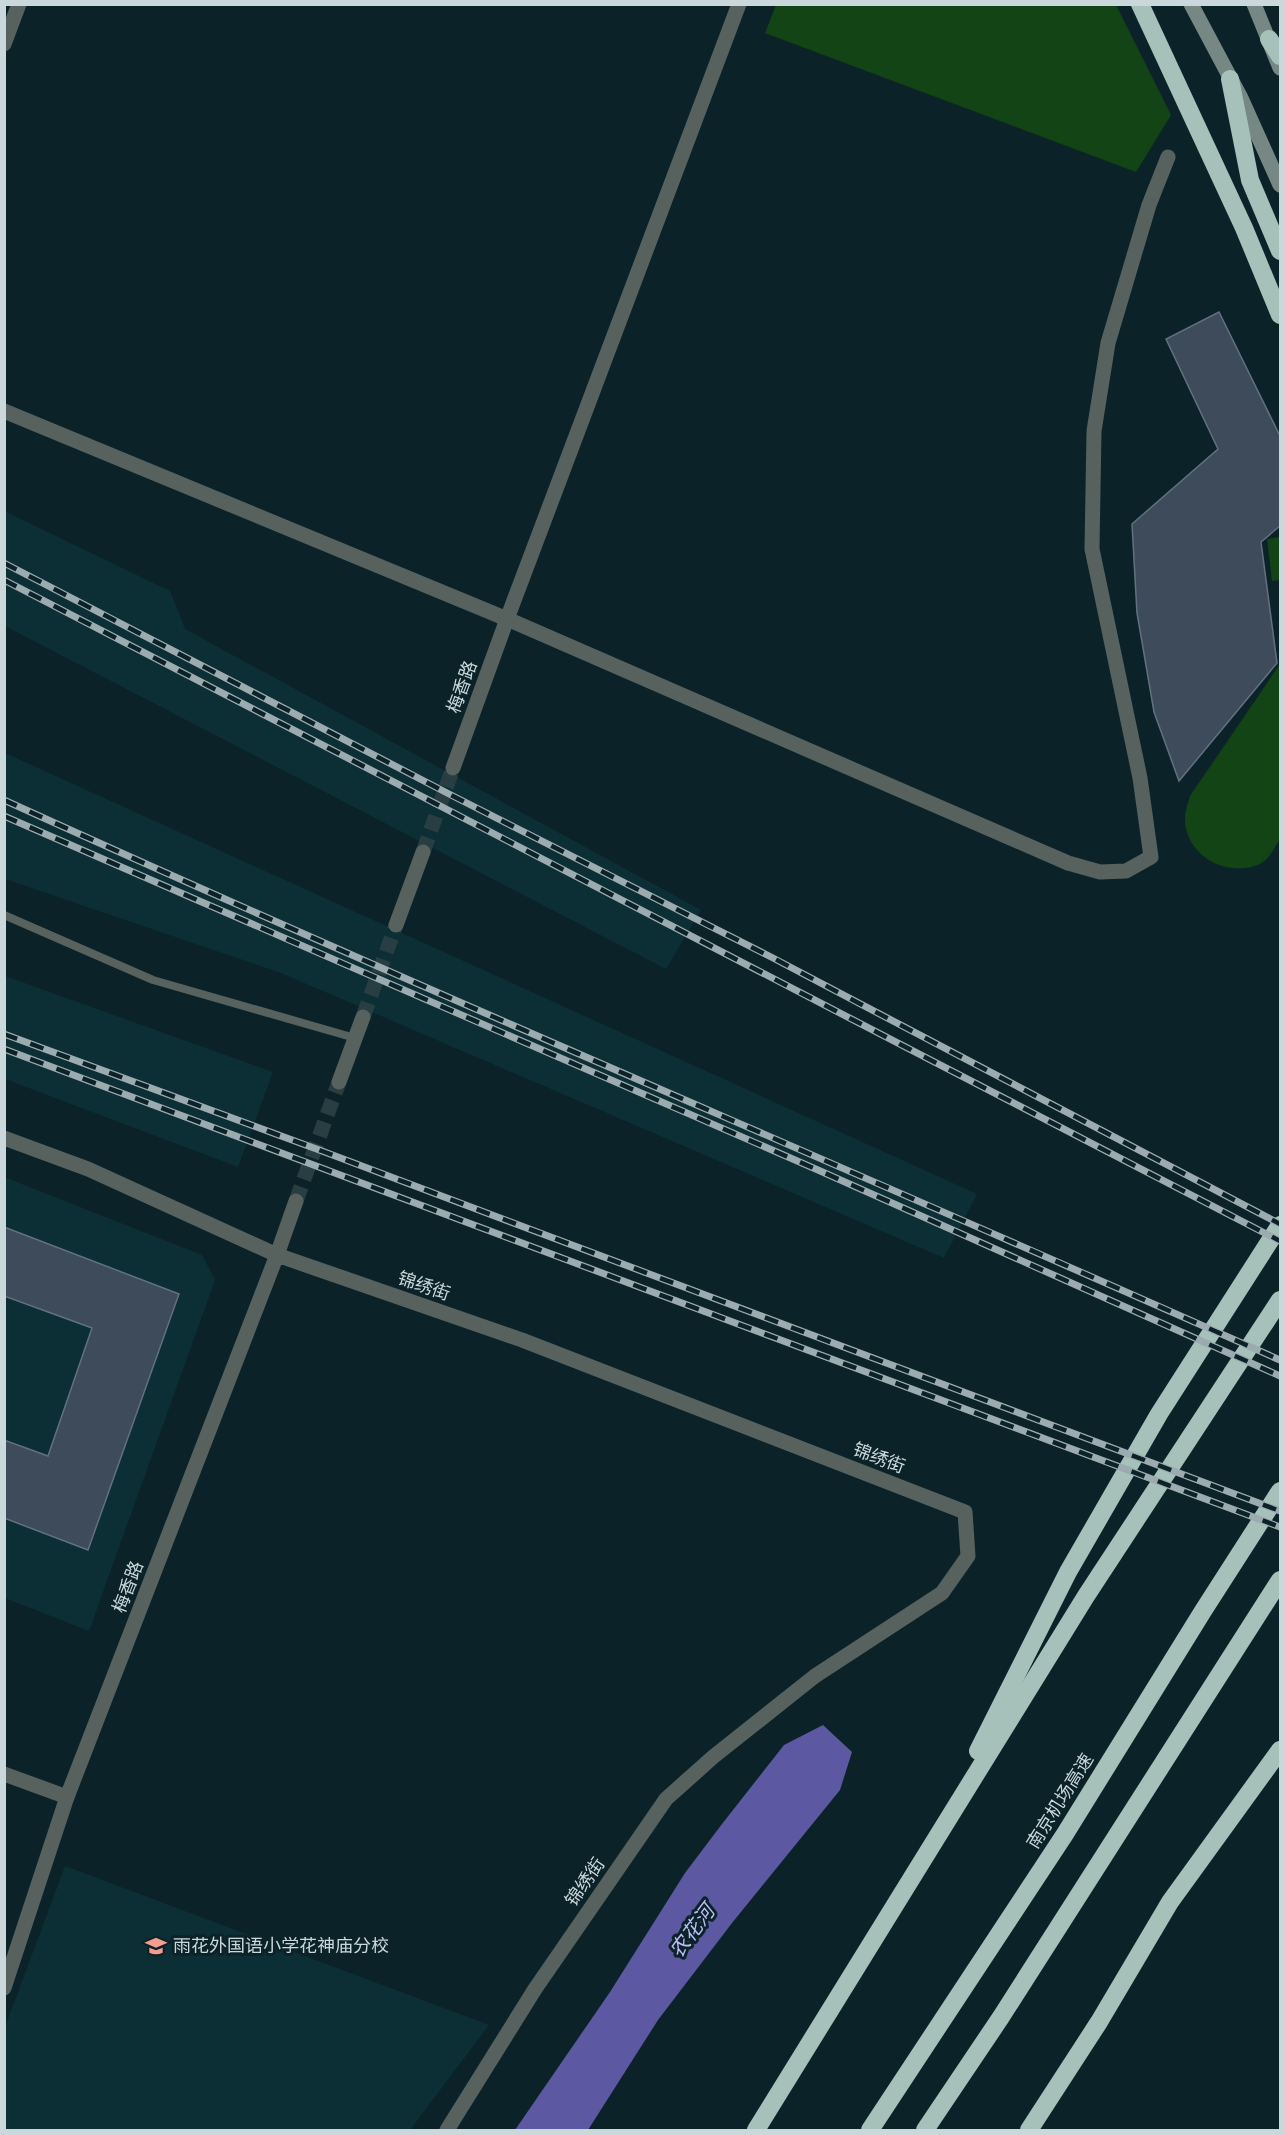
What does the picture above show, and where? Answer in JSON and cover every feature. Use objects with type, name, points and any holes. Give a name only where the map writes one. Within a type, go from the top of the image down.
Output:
[{"type":"highway","points":[[1140,4],[1244,228],[1281,315]]},
{"type":"highway","points":[[1269,39],[1281,56]]},
{"type":"highway","points":[[1230,78],[1250,180],[1281,251]]},
{"type":"highway","points":[[926,1856],[1068,1572],[1159,1414],[1281,1225]]},
{"type":"highway","points":[[756,2130],[1086,1596],[1281,1300]]},
{"type":"highway","name":"南京机场高速","points":[[870,2130],[1065,1834],[1203,1611],[1281,1491]]},
{"type":"highway","points":[[925,2130],[1001,2017],[1281,1580]]},
{"type":"highway","points":[[1029,2130],[1099,2022],[1170,1902],[1281,1750]]},
{"type":"main road","points":[[1191,4],[1230,78],[1281,185]]},
{"type":"main road","points":[[1257,6],[1281,68]]},
{"type":"street","points":[[4,44],[19,4]]},
{"type":"street","name":"梅香路","points":[[453,768],[739,4]]},
{"type":"street","points":[[4,411],[507,619],[1068,863],[1100,872],[1126,871],[1151,857],[1140,778],[1092,549],[1094,430],[1108,343],[1149,205],[1168,158]]},
{"type":"street","points":[[396,925],[423,852]]},
{"type":"street","points":[[339,1082],[363,1017]]},
{"type":"street","name":"锦绣街","points":[[4,1138],[88,1169],[277,1255],[522,1340],[965,1512],[968,1556],[942,1593],[815,1676],[713,1757],[666,1799],[535,1989],[447,2130]]},
{"type":"street","name":"梅香路","points":[[4,1988],[67,1797],[296,1201]]},
{"type":"street","points":[[4,1774],[67,1797]]},
{"type":"lane","points":[[4,915],[153,980],[355,1038]]},
{"type":"shaded area","points":[[4,511],[170,591],[185,629],[701,910],[666,969],[5,626]]},
{"type":"shaded area","points":[[5,753],[977,1194],[944,1258],[281,973],[5,879]]},
{"type":"shaded area","points":[[5,976],[273,1072],[238,1167],[5,1079]]},
{"type":"shaded area","points":[[4,1177],[202,1255],[215,1280],[89,1631],[5,1598]]},
{"type":"shaded area","name":"雨花外国语小学花神庙分校","points":[[65,1866],[489,2025],[410,2130],[5,2130],[5,2027]]},
{"type":"green space","points":[[776,5],[1116,5],[1171,115],[1136,172],[765,33]]},
{"type":"green space","points":[[1280,537],[1280,580],[1272,581],[1267,539]]},
{"type":"green space","points":[[1280,664],[1280,839],[1269,856],[1257,865],[1249,868],[1224,866],[1207,858],[1189,837],[1185,816],[1190,796]]},
{"type":"water","name":"农花河","points":[[823,1725],[852,1752],[840,1790],[732,1923],[658,2020],[588,2130],[515,2130],[610,1992],[685,1873],[722,1824],[784,1745]]},
{"type":"building","points":[[1219,312],[1281,438],[1281,525],[1261,542],[1277,663],[1179,781],[1154,712],[1137,613],[1132,524],[1218,449],[1166,339]]},
{"type":"building","points":[[4,1227],[179,1294],[88,1550],[4,1518],[4,1440],[48,1456],[92,1328],[4,1296]]},
{"type":"tunnel","points":[[423,852],[453,768]]},
{"type":"tunnel","points":[[363,1017],[396,925]]},
{"type":"tunnel","points":[[296,1201],[339,1082]]},
{"type":"railway","points":[[4,563],[451,795],[773,958],[1280,1224]]},
{"type":"railway","points":[[4,580],[1280,1241]]},
{"type":"railway","points":[[4,800],[322,942],[1280,1360]]},
{"type":"railway","points":[[4,816],[818,1170],[1280,1376]]},
{"type":"railway","points":[[4,1034],[1280,1511]]},
{"type":"railway","points":[[4,1049],[1280,1527]]},
{"type":"place","name":"雨花外国语小学花神庙分校","points":[[156,1946]]}]
